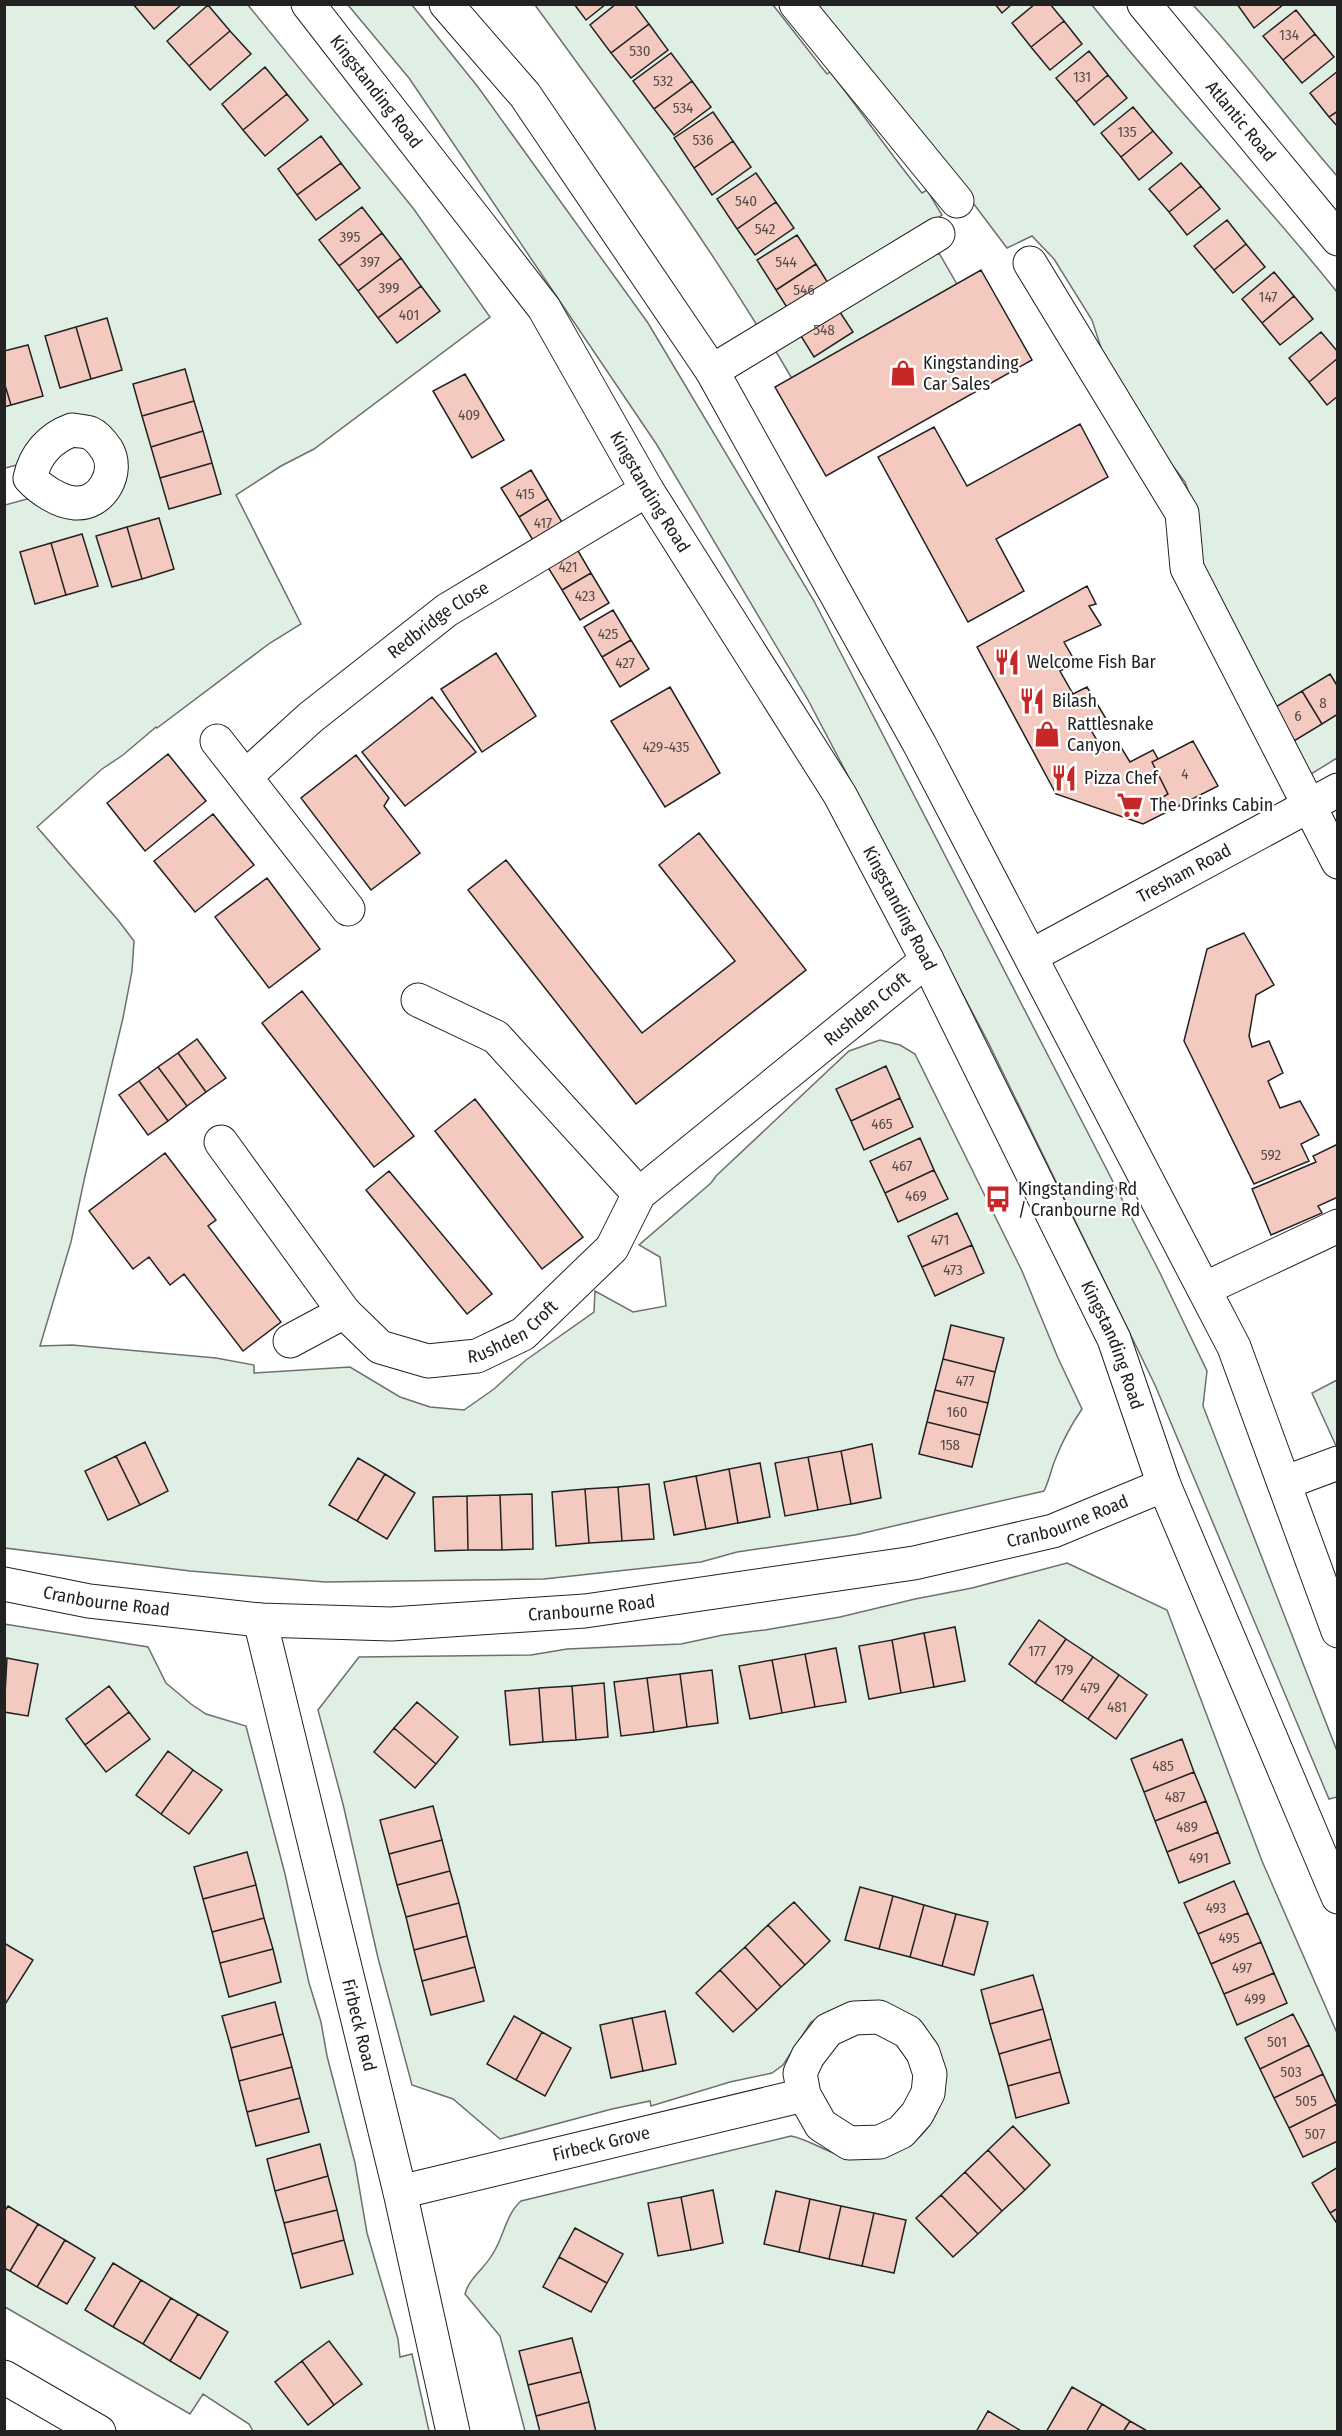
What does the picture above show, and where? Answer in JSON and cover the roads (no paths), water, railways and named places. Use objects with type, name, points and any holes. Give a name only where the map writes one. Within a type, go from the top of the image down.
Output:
[{"type":"street","name":"Kingstanding Road","points":[[308,4],[544,308],[647,490],[840,795],[927,960],[1114,1340],[1164,1485],[1335,1882]]},
{"type":"street","points":[[446,4],[525,95],[712,371],[920,745],[1234,1347],[1338,1631]]},
{"type":"street","points":[[796,4],[957,201]]},
{"type":"street","name":"Atlantic Road","points":[[1144,4],[1338,238]]},
{"type":"street","points":[[712,371],[938,234]]},
{"type":"street","points":[[1030,263],[1182,513],[1187,568],[1338,862]]},
{"type":"street","name":"Redbridge Close","points":[[246,776],[311,717],[447,610],[647,490]]},
{"type":"street","points":[[217,741],[348,909]]},
{"type":"street","name":"Tresham Road","points":[[1031,956],[1338,790]]},
{"type":"street","name":"Rushden Croft","points":[[221,1142],[344,1312],[381,1347],[428,1361],[477,1356],[523,1334],[612,1248],[639,1194],[927,960]]},
{"type":"street","points":[[418,1000],[496,1037],[639,1194]]},
{"type":"street","points":[[1204,1289],[1338,1226]]},
{"type":"street","points":[[290,1341],[344,1312]]},
{"type":"street","points":[[1284,1484],[1338,1463]]},
{"type":"street","name":"Cranbourne Road","points":[[4,1584],[89,1600],[260,1620],[391,1624],[585,1611],[902,1565],[1053,1531],[1164,1485]]},
{"type":"street","name":"Firbeck Road","points":[[260,1620],[400,2192],[453,2432]]},
{"type":"street","name":"Firbeck Grove","points":[[400,2192],[804,2095]]},
{"type":"street","points":[[4,2377],[99,2432]]},
{"type":"place","name":"Kingstanding Car Sales","points":[[903,373]]},
{"type":"place","name":"Welcome Fish Bar","points":[[1007,662]]},
{"type":"place","name":"Bilash","points":[[1032,701]]},
{"type":"place","name":"Rattlesnake Canyon","points":[[1047,734]]},
{"type":"place","name":"Pizza Chef","points":[[1064,778]]},
{"type":"place","name":"The Drinks Cabin","points":[[1130,805]]},
{"type":"place","name":"Kingstanding Rd / Cranbourne Rd","points":[[998,1199]]}]
